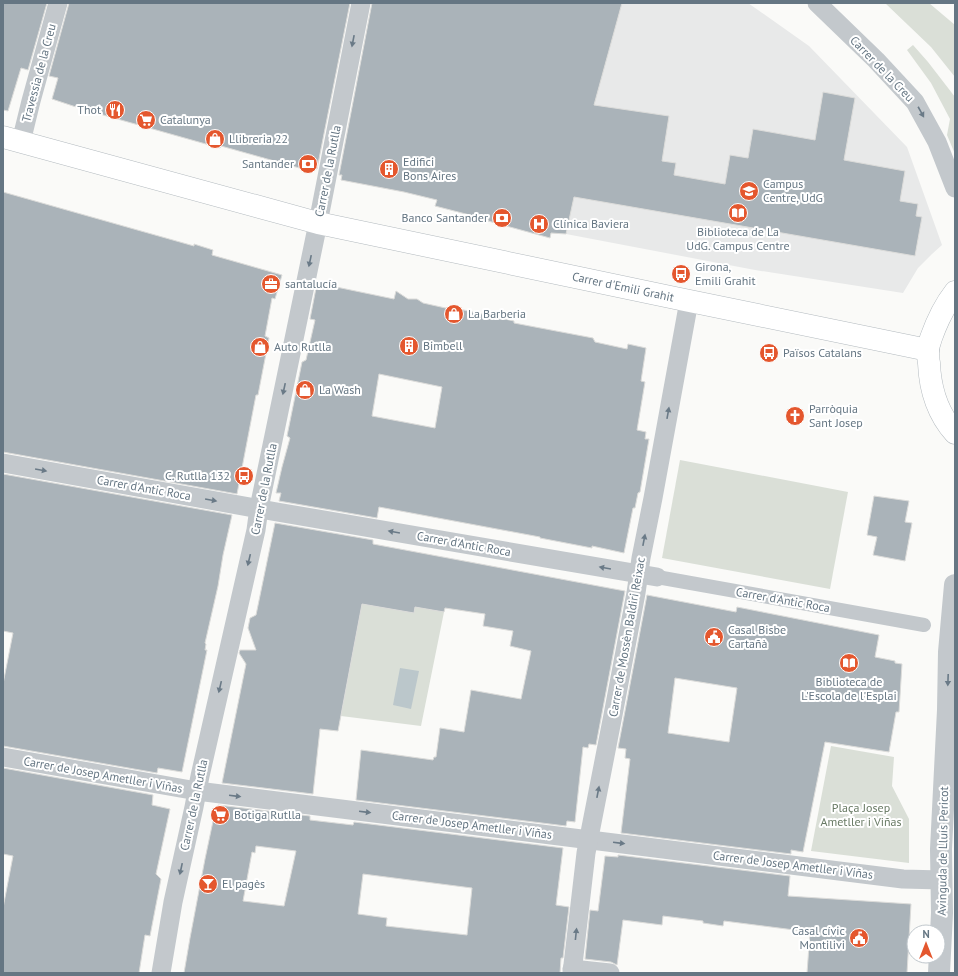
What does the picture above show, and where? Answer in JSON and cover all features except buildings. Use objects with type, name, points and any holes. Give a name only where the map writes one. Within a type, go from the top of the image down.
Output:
[{"type":"main road","name":"Carrer d'Emili Grahit","points":[[12,140],[318,223],[928,350]]},
{"type":"main road","points":[[955,292],[944,308],[934,328],[928,350],[929,370],[933,392],[940,411],[955,433]]},
{"type":"street","name":"Travessia de la Creu","points":[[12,140],[31,101],[58,3]]},
{"type":"street","name":"Carrer de la Rutlla","points":[[161,973],[173,902],[254,538],[318,223],[360,3]]},
{"type":"street","name":"Carrer de la Creu","points":[[817,3],[876,60],[915,102],[937,142],[955,188]]},
{"type":"street","name":"Carrer de Mossèn Baldiri Reixac","points":[[572,971],[588,840],[615,708],[636,593],[638,574],[689,301]]},
{"type":"street","name":"Carrer d'Antic Roca","points":[[3,463],[924,625]]},
{"type":"street","name":"Avinguda de Lluís Pericot","points":[[939,973],[942,913],[941,849],[948,710],[949,652],[955,585]]},
{"type":"street","name":"Carrer de Josep Ametller i Viñas","points":[[3,757],[197,791],[903,879],[942,880]]},
{"type":"street","points":[[572,971],[610,973]]},
{"type":"shaded area","name":"Campus Centre, UdG","points":[[622,3],[748,3],[809,46],[907,147],[942,245],[918,268],[903,293],[755,270],[566,234],[590,117]]},
{"type":"shaded area","points":[[400,668],[419,671],[411,709],[393,705]]},
{"type":"green space","points":[[885,3],[929,3],[955,25],[955,77],[931,47]]},
{"type":"green space","points":[[913,45],[955,97],[955,154],[947,135],[950,119],[931,83],[907,50]]},
{"type":"green space","points":[[680,460],[848,492],[830,589],[662,558]]},
{"type":"green space","points":[[362,604],[414,613],[415,607],[444,612],[421,726],[341,716]]},
{"type":"green space","name":"Plaça Josep Ametller i Viñas","points":[[831,746],[894,757],[892,786],[909,819],[909,863],[811,851]]},
{"type":"place","name":"Thot","points":[[115,110]]},
{"type":"place","name":"Catalunya","points":[[146,120]]},
{"type":"place","name":"Llibreria 22","points":[[215,139]]},
{"type":"place","name":"Santander","points":[[308,164]]},
{"type":"place","name":"Edifici Bons Aires","points":[[389,169]]},
{"type":"place","name":"Campus Centre, UdG","points":[[749,191]]},
{"type":"place","name":"Biblioteca de La UdG. Campus Centre","points":[[738,213]]},
{"type":"place","name":"Banco Santander","points":[[502,218]]},
{"type":"place","name":"Clínica Baviera","points":[[539,224]]},
{"type":"place","name":"Girona, Emili Grahit","points":[[681,274]]},
{"type":"place","name":"santalucía","points":[[271,284]]},
{"type":"place","name":"La Barberia","points":[[454,314]]},
{"type":"place","name":"Bimbell","points":[[409,346]]},
{"type":"place","name":"Auto Rutlla","points":[[260,347]]},
{"type":"place","name":"Països Catalans","points":[[769,353]]},
{"type":"place","name":"La Wash","points":[[305,390]]},
{"type":"place","name":"Parròquia Sant Josep","points":[[795,416]]},
{"type":"place","name":"C. Rutlla 132","points":[[244,476]]},
{"type":"place","name":"Casal Bisbe Cartañà","points":[[714,637]]},
{"type":"place","name":"Biblioteca de L'Escola de l'Esplai","points":[[849,663]]},
{"type":"place","name":"Botiga Rutlla","points":[[220,815]]},
{"type":"place","name":"El pagès","points":[[208,884]]},
{"type":"place","name":"Casal cívic Montilivi","points":[[859,938]]}]
